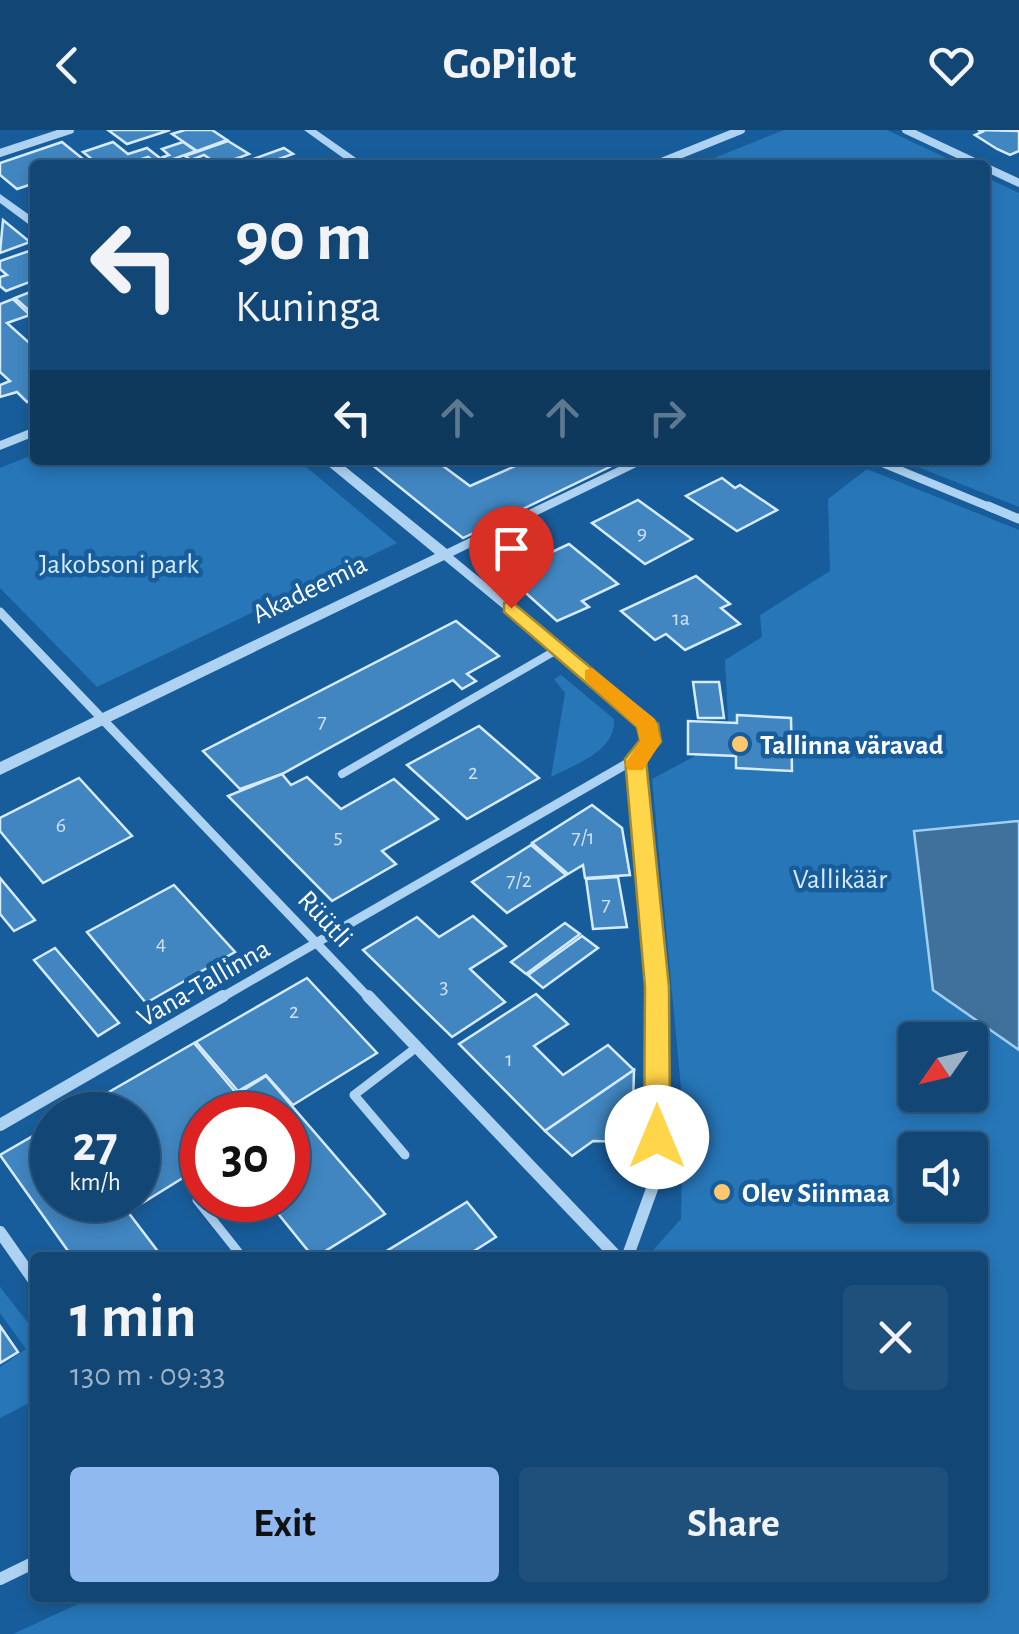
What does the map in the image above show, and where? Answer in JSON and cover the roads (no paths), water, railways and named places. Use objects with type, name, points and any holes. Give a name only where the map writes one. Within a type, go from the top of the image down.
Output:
[{"type":"street","points":[[0,152],[70,130]]},
{"type":"street","points":[[309,130],[353,160]]},
{"type":"street","points":[[666,160],[741,130]]},
{"type":"street","points":[[906,130],[970,160]]},
{"type":"street","points":[[990,169],[1019,183]]},
{"type":"street","points":[[0,197],[30,221]]},
{"type":"street","points":[[0,446],[30,433]]},
{"type":"street","points":[[334,465],[648,724],[650,742],[636,759],[657,987],[656,1175],[629,1252]]},
{"type":"street","name":"Akadeemia","points":[[0,770],[633,465]]},
{"type":"street","points":[[887,465],[1019,518]]},
{"type":"street","name":"Rüütli","points":[[0,612],[612,1252]]},
{"type":"street","name":"Vana-Tallinna","points":[[0,1124],[636,759]]},
{"type":"street","points":[[0,1232],[30,1275]]},
{"type":"street","points":[[0,1579],[30,1564]]},
{"type":"lane","points":[[342,774],[560,648]]},
{"type":"lane","points":[[405,1155],[354,1095],[417,1047]]},
{"type":"lane","points":[[214,1222],[238,1252]]},
{"type":"place","name":"Tallinna väravad","points":[[740,744]]},
{"type":"place","name":"Olev Siinmaa","points":[[722,1192]]},
{"type":"park label","name":"Jakobsoni park","points":[[119,563]]},
{"type":"park label","name":"Vallikäär","points":[[840,878]]}]
